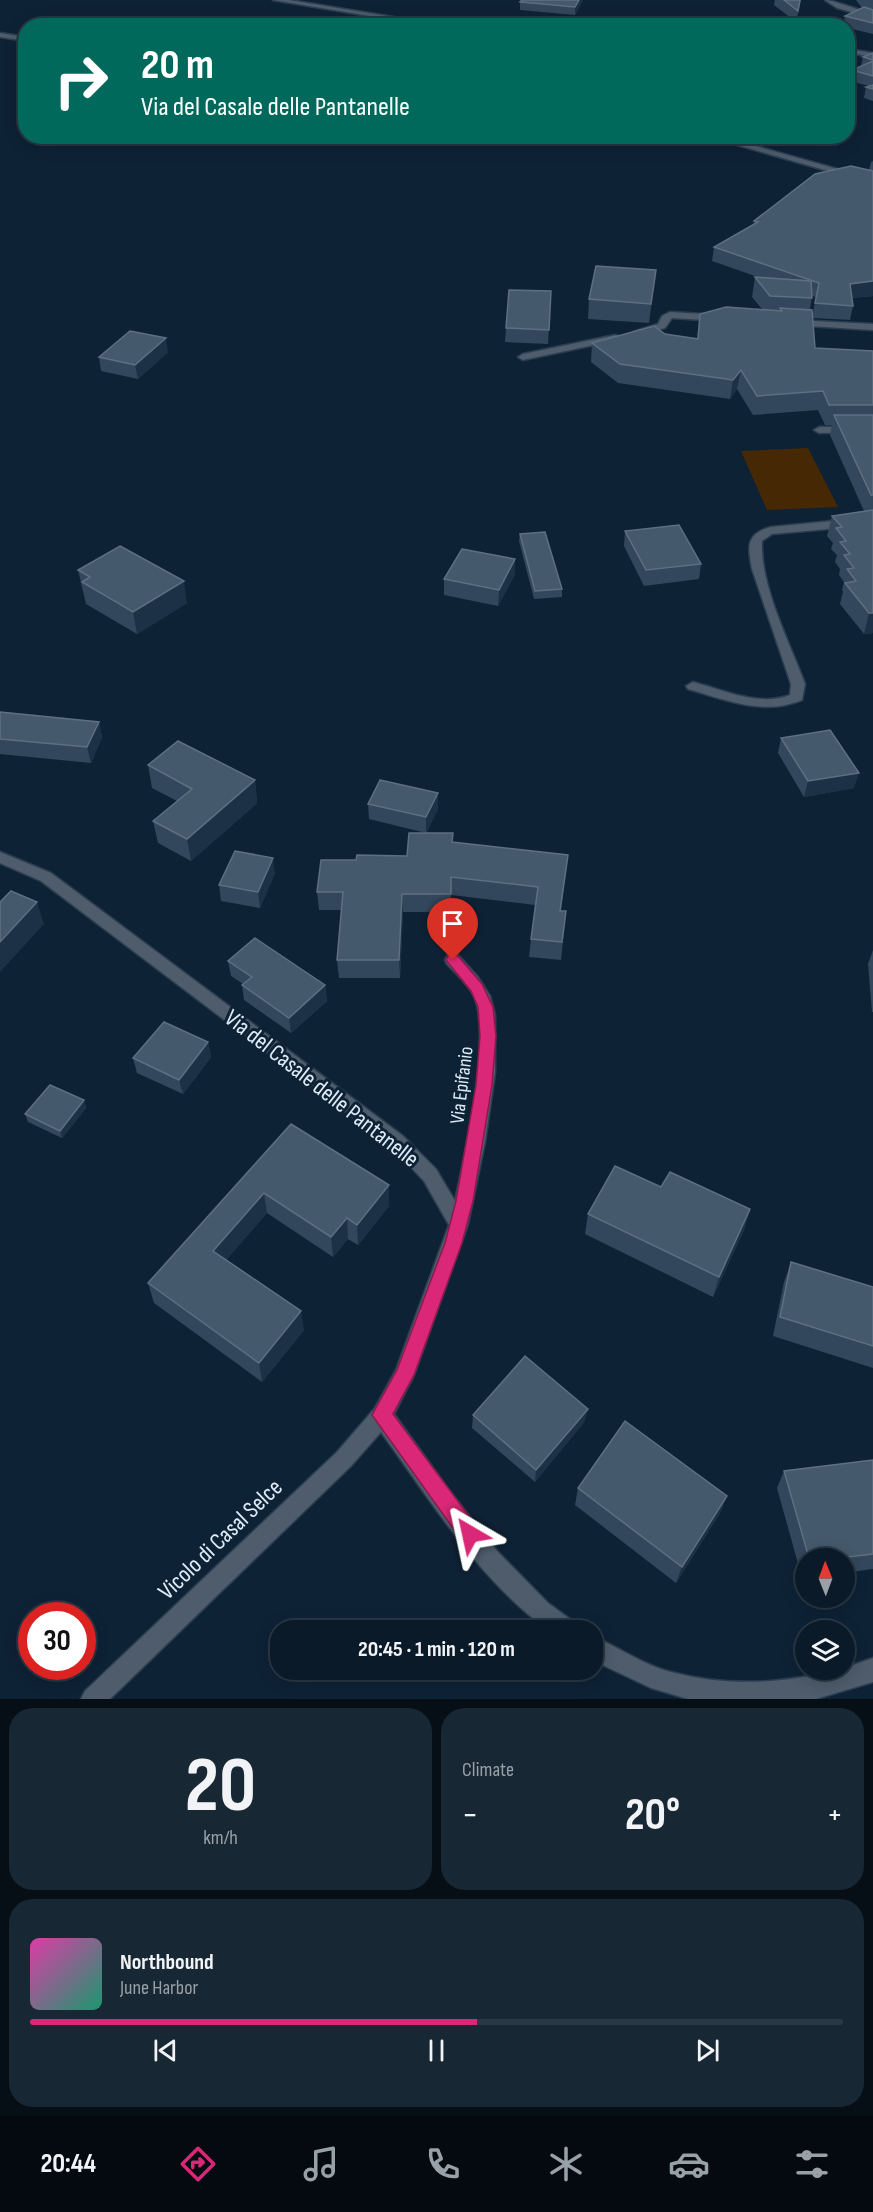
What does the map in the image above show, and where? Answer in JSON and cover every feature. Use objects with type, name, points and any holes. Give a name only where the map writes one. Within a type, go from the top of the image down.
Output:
[{"type":"street","points":[[276,0],[394,18]]},
{"type":"street","points":[[828,0],[839,7],[873,16]]},
{"type":"street","points":[[0,35],[18,38]]},
{"type":"street","points":[[855,52],[873,55]]},
{"type":"street","points":[[739,144],[873,182]]},
{"type":"street","points":[[836,171],[873,173]]},
{"type":"street","points":[[631,334],[662,326],[665,318],[670,315],[725,318]]},
{"type":"street","points":[[785,322],[873,327]]},
{"type":"street","points":[[523,357],[621,336]]},
{"type":"street","points":[[819,430],[873,429]]},
{"type":"street","points":[[693,686],[767,703],[785,703],[797,698],[798,684],[759,571],[756,542],[758,537],[771,531],[873,520]]},
{"type":"street","name":"Via del Casale delle Pantanelle","points":[[0,857],[46,878],[397,1141],[430,1175],[459,1224]]},
{"type":"street","name":"Via Epifanio","points":[[453,960],[482,996],[488,1017],[484,1085],[459,1224]]},
{"type":"street","points":[[459,1224],[405,1375],[382,1415],[477,1543],[535,1607],[553,1620]]},
{"type":"street","name":"Vicolo di Casal Selce","points":[[93,1699],[344,1459],[382,1415]]},
{"type":"street","points":[[603,1652],[672,1685],[706,1693],[736,1696],[790,1694],[820,1689],[846,1682],[873,1670]]},
{"type":"shaded area","points":[[808,448],[838,507],[767,510],[741,451]]},
{"type":"building","points":[[522,0],[579,0],[575,7],[520,2]]},
{"type":"building","points":[[784,0],[800,0],[798,11]]},
{"type":"building","points":[[864,7],[873,10],[873,23],[855,18],[845,16]]},
{"type":"building","points":[[873,53],[873,60],[863,57]]},
{"type":"building","points":[[873,61],[873,76],[855,71],[855,69]]},
{"type":"building","points":[[851,166],[873,171],[873,281],[850,284],[853,306],[815,303],[819,283],[714,247],[758,222],[754,221],[815,174]]},
{"type":"building","points":[[596,266],[656,270],[651,304],[589,299]]},
{"type":"building","points":[[755,277],[811,281],[812,298],[770,296]]},
{"type":"building","points":[[509,290],[551,291],[549,330],[506,328]]},
{"type":"building","points":[[726,307],[782,311],[780,308],[812,310],[815,348],[873,351],[873,405],[829,405],[823,391],[757,396],[741,370],[733,380],[620,364],[592,343],[654,326],[665,334],[698,339],[700,314]]},
{"type":"building","points":[[130,331],[166,338],[135,365],[99,357]]},
{"type":"building","points":[[834,415],[873,415],[873,495],[871,495]]},
{"type":"building","points":[[873,510],[873,613],[869,613],[845,583],[856,581],[847,569],[854,568],[844,555],[850,554],[840,542],[846,541],[836,528],[842,527],[832,516]]},
{"type":"building","points":[[679,525],[701,564],[646,570],[625,531]]},
{"type":"building","points":[[545,532],[562,589],[535,591],[520,534]]},
{"type":"building","points":[[120,546],[184,581],[133,612],[82,582],[90,577],[78,570]]},
{"type":"building","points":[[462,549],[515,559],[499,590],[444,579]]},
{"type":"building","points":[[0,712],[99,722],[87,747],[0,739]]},
{"type":"building","points":[[830,730],[859,773],[808,781],[781,738]]},
{"type":"building","points":[[178,741],[255,780],[187,839],[153,821],[192,789],[148,765]]},
{"type":"building","points":[[380,780],[438,793],[426,817],[368,804]]},
{"type":"building","points":[[409,833],[453,833],[452,842],[568,855],[560,911],[566,911],[562,942],[531,939],[538,887],[451,877],[451,894],[402,894],[399,960],[337,960],[343,892],[317,892],[321,860],[356,860],[357,855],[407,856]]},
{"type":"building","points":[[235,851],[273,858],[258,892],[219,885]]},
{"type":"building","points":[[11,891],[37,902],[0,942],[0,902]]},
{"type":"building","points":[[255,938],[325,985],[289,1018],[242,985],[252,977],[228,961]]},
{"type":"building","points":[[164,1022],[208,1042],[179,1080],[133,1058]]},
{"type":"building","points":[[50,1085],[84,1100],[60,1131],[25,1114]]},
{"type":"building","points":[[291,1124],[389,1185],[357,1225],[347,1218],[331,1237],[264,1193],[213,1251],[301,1311],[259,1363],[148,1283]]},
{"type":"building","points":[[615,1166],[661,1187],[670,1172],[750,1209],[719,1277],[588,1214]]},
{"type":"building","points":[[791,1262],[873,1287],[873,1346],[780,1317]]},
{"type":"building","points":[[525,1356],[588,1409],[536,1470],[473,1415]]},
{"type":"building","points":[[625,1421],[727,1496],[682,1567],[578,1488]]},
{"type":"building","points":[[873,1460],[873,1554],[855,1556],[855,1548],[806,1548],[784,1471]]},
{"type":"route","points":[[453,960],[477,988],[486,1007],[488,1060],[465,1201],[453,1243],[405,1375],[382,1415],[470,1534]]}]
